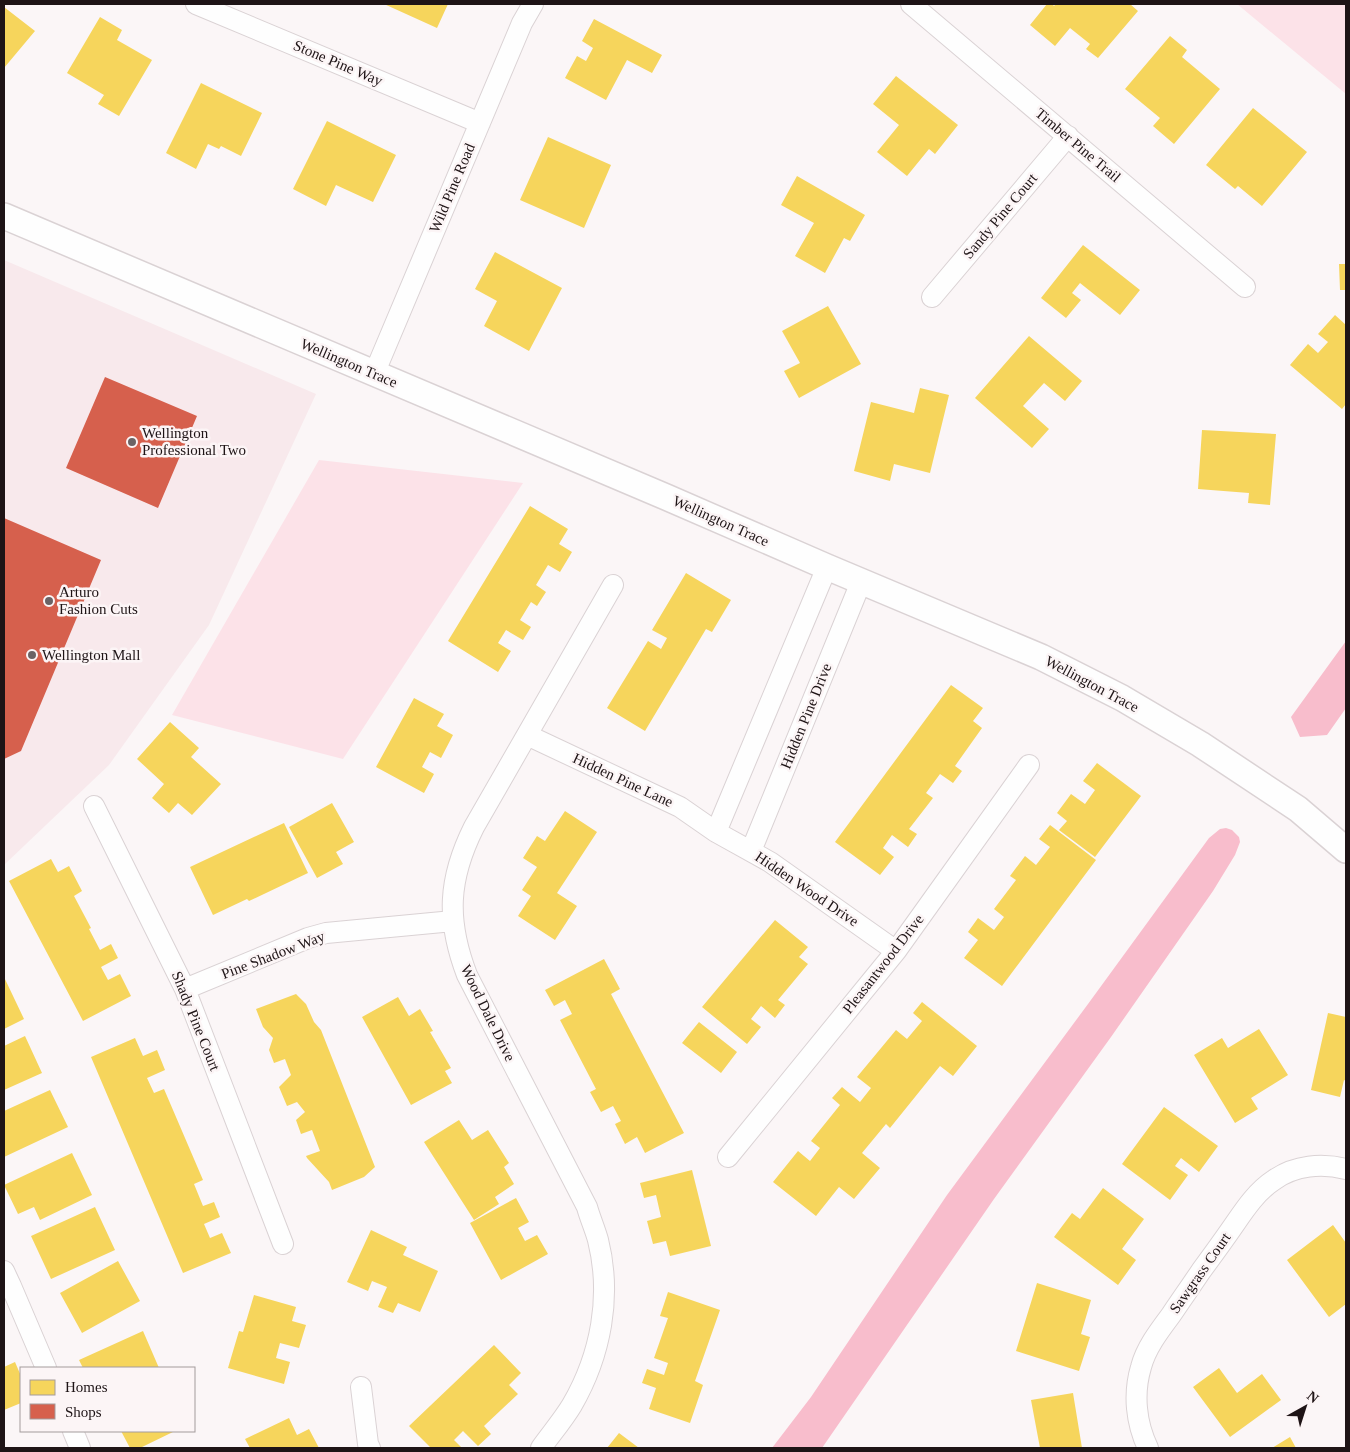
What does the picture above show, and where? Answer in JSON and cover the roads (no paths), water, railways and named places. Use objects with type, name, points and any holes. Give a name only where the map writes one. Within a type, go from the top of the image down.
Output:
[{"type":"street","name":"Stone Pine Way","points":[[196,4],[480,123]]},
{"type":"street","name":"Wild Pine Road","points":[[374,374],[522,23],[533,4]]},
{"type":"street","name":"Timber Pine Trail","points":[[912,4],[1245,287]]},
{"type":"street","name":"Sandy Pine Court","points":[[932,296],[1068,136]]},
{"type":"street","name":"Wellington Trace","points":[[4,207],[68,244]]},
{"type":"street","name":"Wellington Trace","points":[[4,216],[666,497],[826,568],[1041,657],[1122,698],[1200,744],[1298,809],[1346,850]]},
{"type":"street","points":[[716,832],[826,568]]},
{"type":"street","name":"Hidden Pine Drive","points":[[751,851],[861,582]]},
{"type":"street","name":"Wood Dale Drive","points":[[541,1448],[571,1406],[587,1376],[598,1343],[603,1309],[603,1274],[598,1240],[587,1207],[467,975],[460,958],[453,921],[453,898],[459,861],[474,826],[613,585]]},
{"type":"street","name":"Hidden Pine Lane","points":[[527,735],[680,807],[716,832]]},
{"type":"street","name":"Pleasantwood Drive","points":[[728,1156],[896,951],[1028,766]]},
{"type":"street","name":"Shady Pine Court","points":[[94,806],[185,990],[283,1244]]},
{"type":"street","name":"Hidden Wood Drive","points":[[716,832],[770,862],[896,951]]},
{"type":"street","name":"Pine Shadow Way","points":[[185,990],[308,938],[326,933],[453,921]]},
{"type":"street","name":"Sawgrass Court","points":[[1148,1448],[1139,1423],[1136,1404],[1137,1385],[1141,1367],[1157,1333],[1251,1202],[1273,1180],[1287,1172],[1302,1167],[1319,1165],[1346,1169]]},
{"type":"street","points":[[4,1271],[46,1367]]},
{"type":"street","points":[[361,1387],[370,1448]]},
{"type":"street","points":[[73,1432],[80,1448]]},
{"type":"place","name":"Wellington Professional Two","points":[[132,442]]},
{"type":"place","name":"Arturo Fashion Cuts","points":[[49,601]]},
{"type":"place","name":"Wellington Mall","points":[[32,655]]}]
